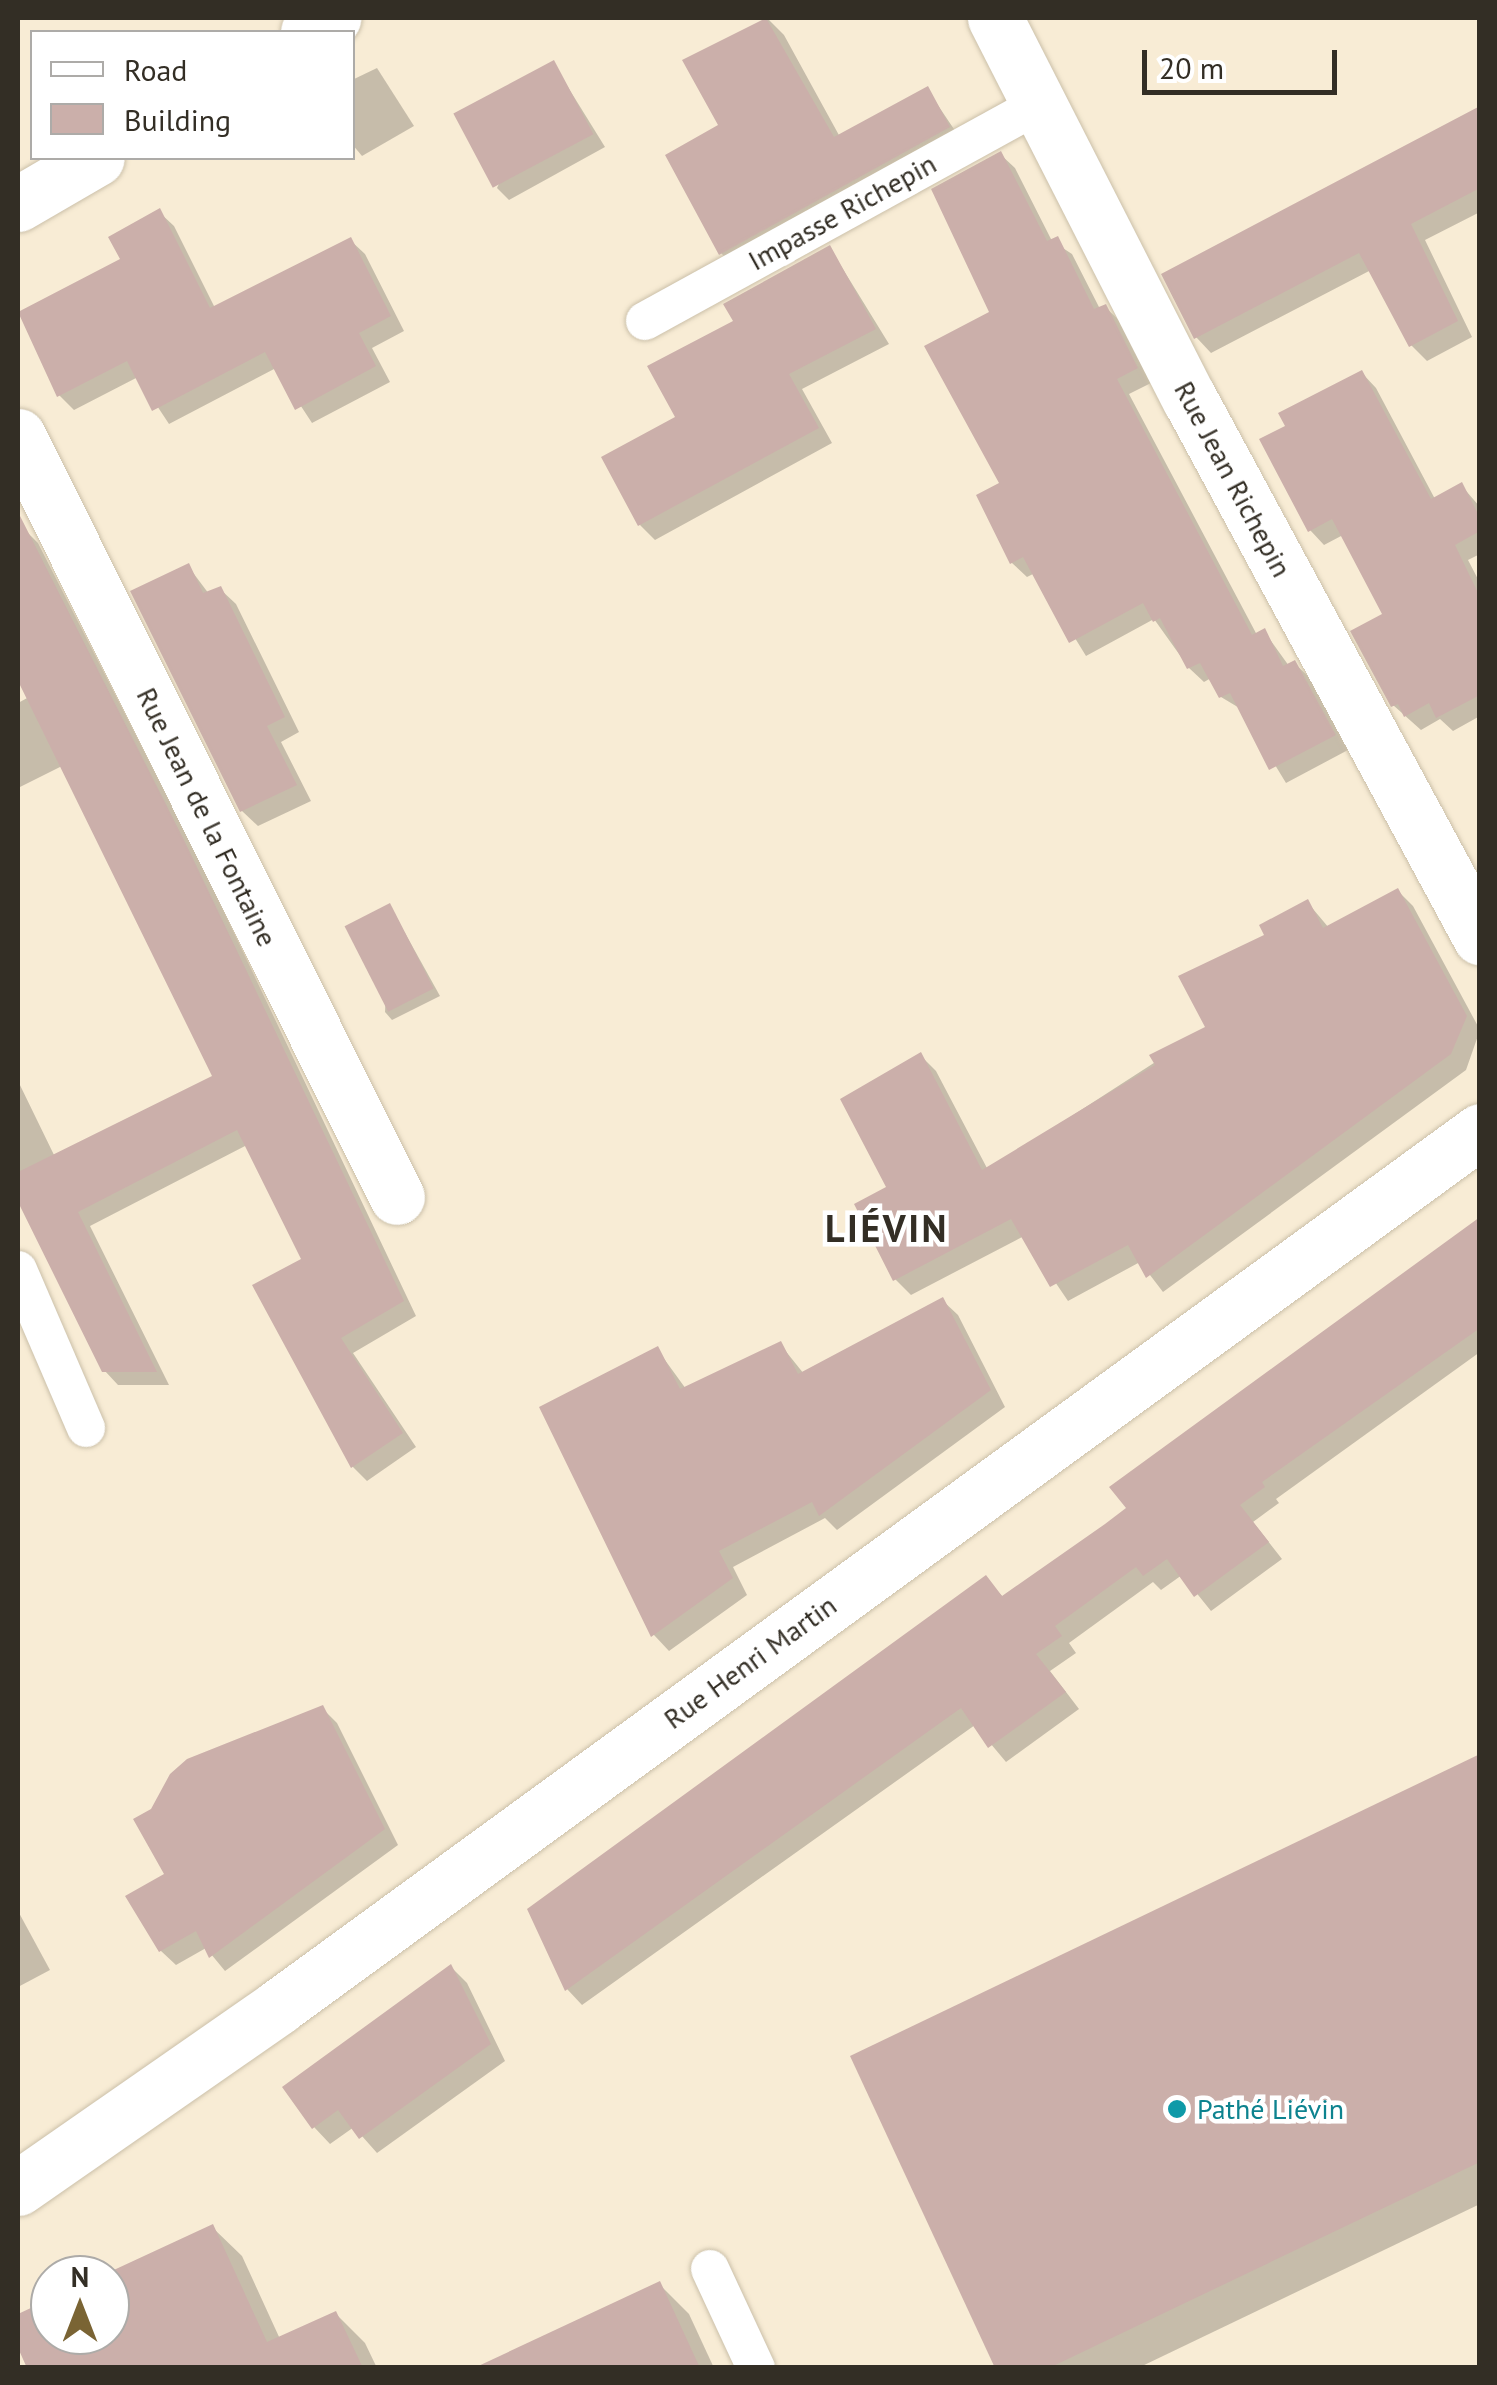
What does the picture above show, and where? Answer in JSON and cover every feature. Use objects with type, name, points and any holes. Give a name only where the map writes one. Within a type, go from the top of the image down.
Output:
[{"type":"street","name":"Rue Jean Richepin","points":[[995,18],[1189,398],[1480,937]]},
{"type":"street","points":[[18,204],[94,160]]},
{"type":"street","name":"Rue Jean de la Fontaine","points":[[18,436],[396,1197]]},
{"type":"street","name":"Rue Henri Martin","points":[[18,2188],[278,2007],[1480,1131]]},
{"type":"lane","name":"Impasse Richepin","points":[[644,321],[1039,104]]},
{"type":"lane","points":[[18,1270],[86,1428]]},
{"type":"lane","points":[[710,2270],[756,2368]]},
{"type":"building","points":[[766,18],[834,137],[928,86],[950,127],[719,255],[665,155],[718,125],[682,60]]},
{"type":"building","points":[[554,60],[593,134],[493,188],[453,114]]},
{"type":"building","points":[[1480,106],[1480,188],[1411,224],[1458,321],[1409,347],[1359,253],[1194,339],[1161,274]]},
{"type":"building","points":[[1001,151],[1047,241],[1058,236],[1094,309],[1106,304],[1138,368],[1117,379],[1252,635],[1265,628],[1283,666],[1295,660],[1336,735],[1269,770],[1230,693],[1219,698],[1200,663],[1187,669],[1160,618],[1153,622],[1143,603],[1069,643],[1023,557],[1010,564],[976,495],[999,483],[924,346],[989,312],[931,189]]},
{"type":"building","points":[[160,208],[210,308],[351,237],[391,316],[359,333],[376,366],[295,410],[265,352],[152,411],[127,361],[57,397],[18,312],[120,259],[108,237]]},
{"type":"building","points":[[830,245],[876,329],[789,374],[819,428],[638,526],[601,457],[675,417],[647,366],[733,321],[723,304]]},
{"type":"building","points":[[1362,370],[1431,499],[1462,482],[1480,518],[1480,531],[1455,545],[1480,597],[1480,695],[1436,718],[1429,703],[1404,717],[1398,704],[1391,707],[1350,631],[1382,614],[1332,519],[1308,532],[1259,439],[1285,426],[1278,413]]},
{"type":"building","points":[[18,512],[184,840],[404,1301],[341,1338],[403,1433],[351,1468],[252,1285],[301,1259],[237,1130],[78,1212],[157,1372],[102,1372],[18,1202],[18,1172],[212,1076],[18,681]]},
{"type":"building","points":[[189,563],[203,593],[221,586],[285,717],[267,726],[297,785],[240,812],[130,591]]},
{"type":"building","points":[[1398,888],[1467,1016],[1451,1054],[1146,1278],[1128,1245],[1050,1287],[1011,1219],[893,1281],[854,1204],[886,1187],[840,1099],[921,1052],[982,1170],[1155,1065],[1149,1055],[1205,1027],[1178,976],[1264,935],[1259,925],[1308,899],[1323,928]]},
{"type":"building","points":[[390,903],[434,989],[388,1012],[345,926]]},
{"type":"building","points":[[1480,1217],[1480,1328],[1262,1482],[1265,1487],[1240,1505],[1269,1542],[1194,1597],[1167,1559],[1143,1576],[1136,1567],[1055,1626],[1062,1636],[1036,1654],[1066,1692],[988,1748],[961,1708],[565,1991],[527,1909],[986,1575],[1002,1596],[1105,1524],[1126,1508],[1109,1487]]},
{"type":"building","points":[[943,1297],[991,1390],[819,1516],[812,1502],[719,1551],[733,1578],[651,1637],[539,1407],[658,1346],[680,1389],[781,1341],[798,1374]]},
{"type":"building","points":[[323,1705],[385,1829],[209,1958],[196,1931],[159,1952],[125,1896],[164,1874],[133,1819],[151,1809],[170,1774],[187,1759]]},
{"type":"building","name":"Pathé Liévin","points":[[1480,1754],[1480,2162],[1049,2368],[995,2368],[850,2056]]},
{"type":"building","points":[[451,1964],[491,2044],[359,2139],[338,2110],[312,2129],[282,2087]]},
{"type":"building","points":[[213,2224],[267,2342],[336,2311],[363,2368],[27,2368],[18,2348],[18,2314],[30,2308],[30,2355],[130,2355],[130,2262]]},
{"type":"building","points":[[660,2281],[700,2368],[474,2368]]},
{"type":"place","name":"Pathé Liévin","points":[[1177,2109]]},
{"type":"district","name":"LIÉVIN","points":[[887,1228]]}]
